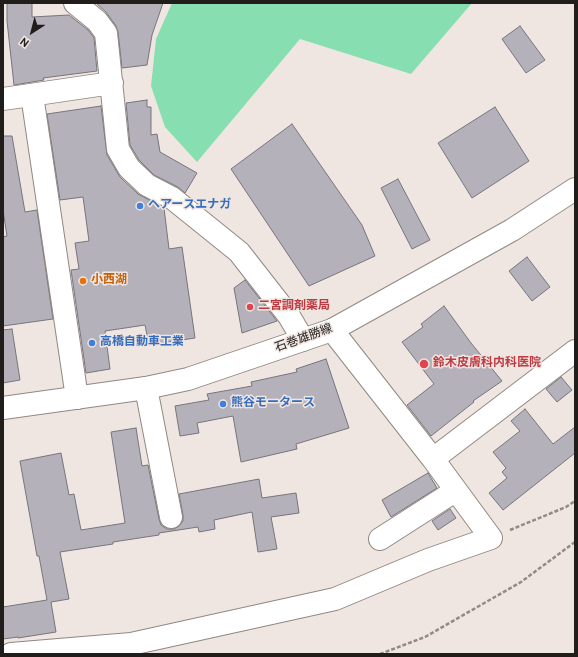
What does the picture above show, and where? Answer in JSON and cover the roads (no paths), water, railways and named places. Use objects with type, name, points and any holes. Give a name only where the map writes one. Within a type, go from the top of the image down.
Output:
[{"type":"street","points":[[75,3],[97,21],[106,33],[118,149],[129,168],[147,185],[172,198],[239,252],[289,316],[303,340]]},
{"type":"street","points":[[3,99],[112,83]]},
{"type":"street","points":[[32,95],[77,398]]},
{"type":"street","name":"石巻雄勝線","points":[[3,408],[146,388],[188,379],[332,330],[512,230],[575,189]]},
{"type":"street","points":[[11,654],[131,644],[335,598],[428,560],[491,538],[455,491],[433,459],[332,330]]},
{"type":"street","points":[[433,459],[575,351]]},
{"type":"street","points":[[146,388],[171,518]]},
{"type":"street","points":[[380,539],[455,491]]},
{"type":"place","name":"ヘアースエナガ","points":[[140,206]]},
{"type":"place","name":"小西湖","points":[[83,281]]},
{"type":"place","name":"二宮調剤薬局","points":[[250,307]]},
{"type":"place","name":"高橋自動車工業","points":[[92,343]]},
{"type":"place","name":"鈴木皮膚科内科医院","points":[[424,364]]},
{"type":"place","name":"熊谷モータース","points":[[223,404]]}]
